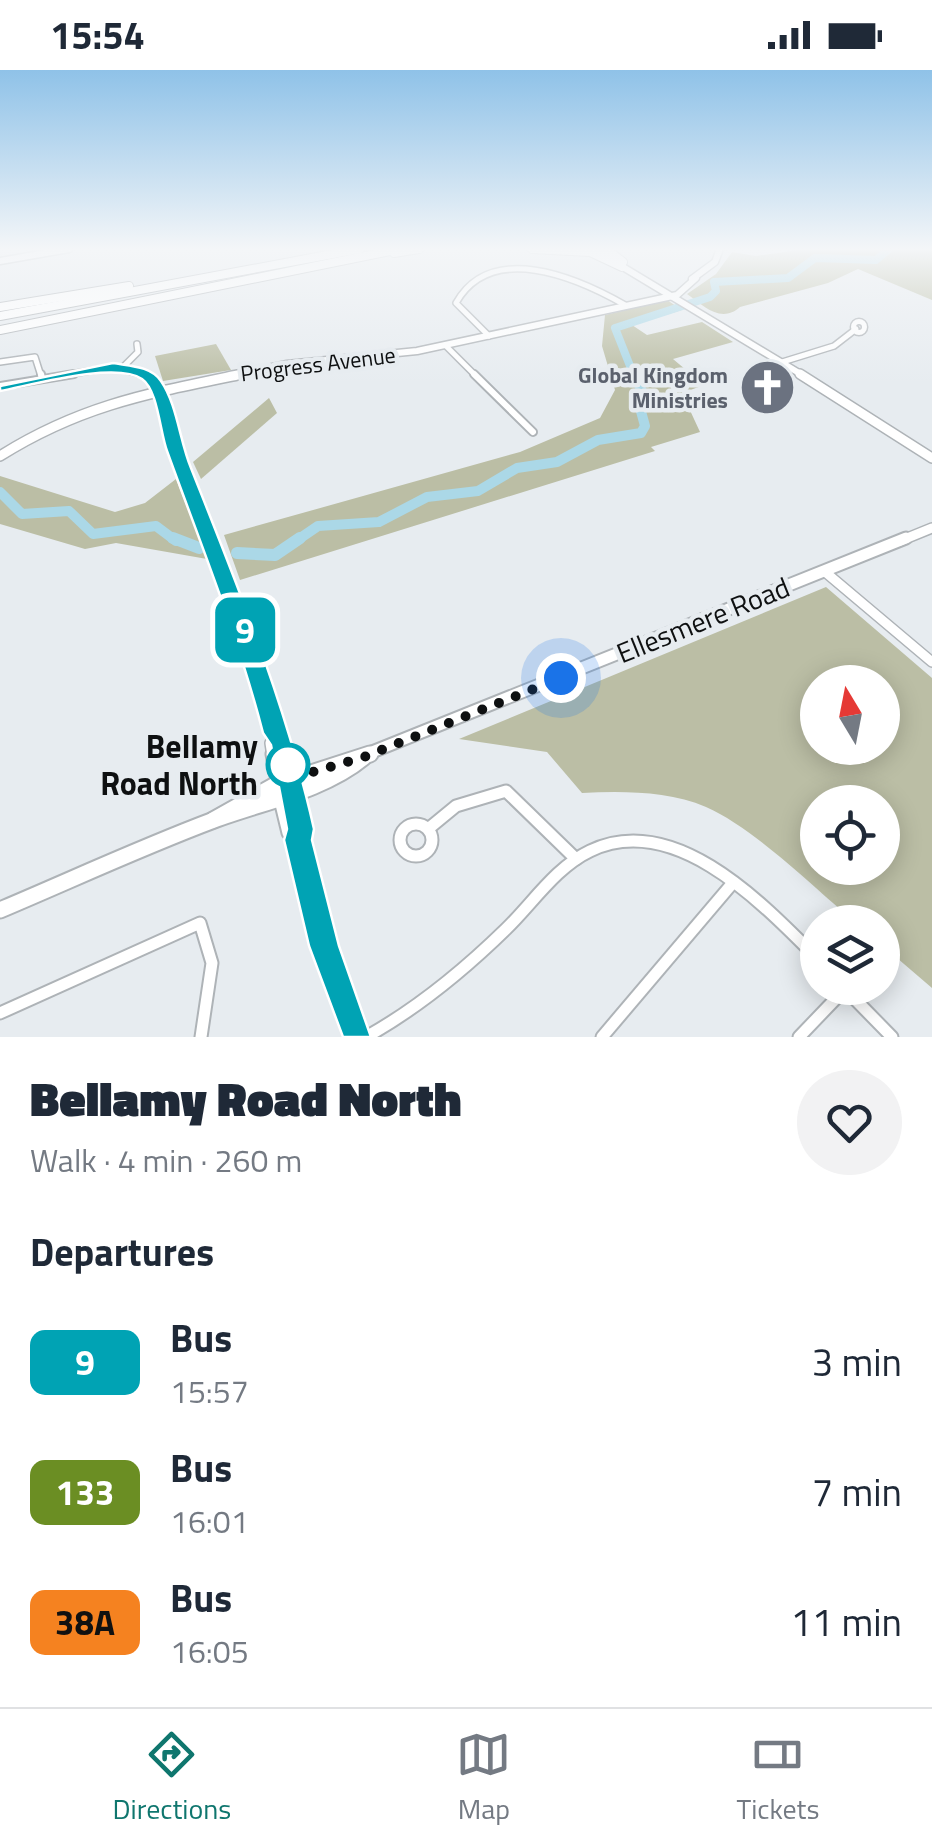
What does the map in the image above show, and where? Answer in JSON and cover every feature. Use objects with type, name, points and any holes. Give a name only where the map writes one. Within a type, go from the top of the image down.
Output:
[{"type":"highway","points":[[0,319],[117,294]]},
{"type":"highway","points":[[0,319],[128,294]]},
{"type":"highway","points":[[0,319],[135,294]]},
{"type":"highway","points":[[0,319],[54,318],[176,294]]},
{"type":"main road","points":[[670,294],[932,458]]},
{"type":"main road","name":"Progress Avenue","points":[[0,456],[60,421],[159,392],[287,364],[446,346],[646,300],[680,300],[684,294]]},
{"type":"main road","name":"Ellesmere Road","points":[[0,910],[286,788],[351,768],[364,757],[932,528]]},
{"type":"street","points":[[460,294],[456,303],[489,336]]},
{"type":"street","points":[[606,294],[625,305]]},
{"type":"street","points":[[780,362],[834,346],[856,329]]},
{"type":"street","points":[[122,368],[138,352],[137,344]]},
{"type":"street","points":[[446,346],[533,432]]},
{"type":"street","points":[[0,362],[34,357],[42,378]]},
{"type":"street","points":[[0,386],[122,368],[145,374],[159,392],[173,444],[252,647],[275,733],[270,744],[286,788],[288,833],[298,840],[324,946],[355,1037]]},
{"type":"street","points":[[824,572],[932,662]]},
{"type":"street","points":[[428,829],[456,806],[506,791],[576,860]]},
{"type":"street","points":[[366,1037],[451,983],[576,860],[612,842],[659,841],[696,857],[800,944]]},
{"type":"street","points":[[602,1037],[731,885]]},
{"type":"street","points":[[0,1013],[200,923],[210,940],[211,961],[200,1037]]},
{"type":"street","points":[[799,1037],[829,1005]]},
{"type":"street","points":[[861,1005],[892,1037]]},
{"type":"green space","points":[[687,294],[787,294],[726,314],[713,311]]},
{"type":"green space","points":[[667,300],[682,310],[632,325],[647,335],[702,322],[733,342],[673,359],[704,385],[682,393],[700,432],[651,447],[655,451],[240,580],[224,535],[520,452],[600,418],[615,390],[602,346],[605,315]]},
{"type":"green space","points":[[216,344],[231,370],[163,381],[155,356]]},
{"type":"green space","points":[[269,398],[277,413],[201,479],[193,462]]},
{"type":"green space","points":[[0,476],[115,512],[145,503],[176,479],[207,559],[116,543],[85,549],[0,524]]},
{"type":"green space","points":[[826,587],[932,678],[932,988],[900,961],[900,905],[835,905],[811,885],[900,885],[900,785],[800,785],[800,875],[744,829],[706,807],[661,795],[582,793],[547,752],[459,739]]},
{"type":"waterway","points":[[634,376],[615,328],[713,294]]},
{"type":"waterway","points":[[296,541],[318,526],[379,522],[427,497],[478,491],[517,468],[557,462],[598,440],[641,433],[645,426],[639,404],[642,391],[634,376]]},
{"type":"waterway","points":[[0,492],[22,514],[69,511],[93,534],[156,526],[176,541]]},
{"type":"waterway","points":[[173,538],[199,548]]},
{"type":"waterway","points":[[237,553],[275,555],[300,538]]},
{"type":"bus line","name":"9","points":[[0,386],[113,367],[136,370],[155,383],[173,444],[252,647],[275,733],[282,740],[292,778],[300,829],[298,840],[324,946],[355,1037]]},
{"type":"place","name":"Global Kingdom Ministries","points":[[767,388]]},
{"type":"place","name":"Bellamy Road North","points":[[288,765]]},
{"type":"route","points":[[288,765],[292,778],[344,759],[364,757],[561,678]]}]
